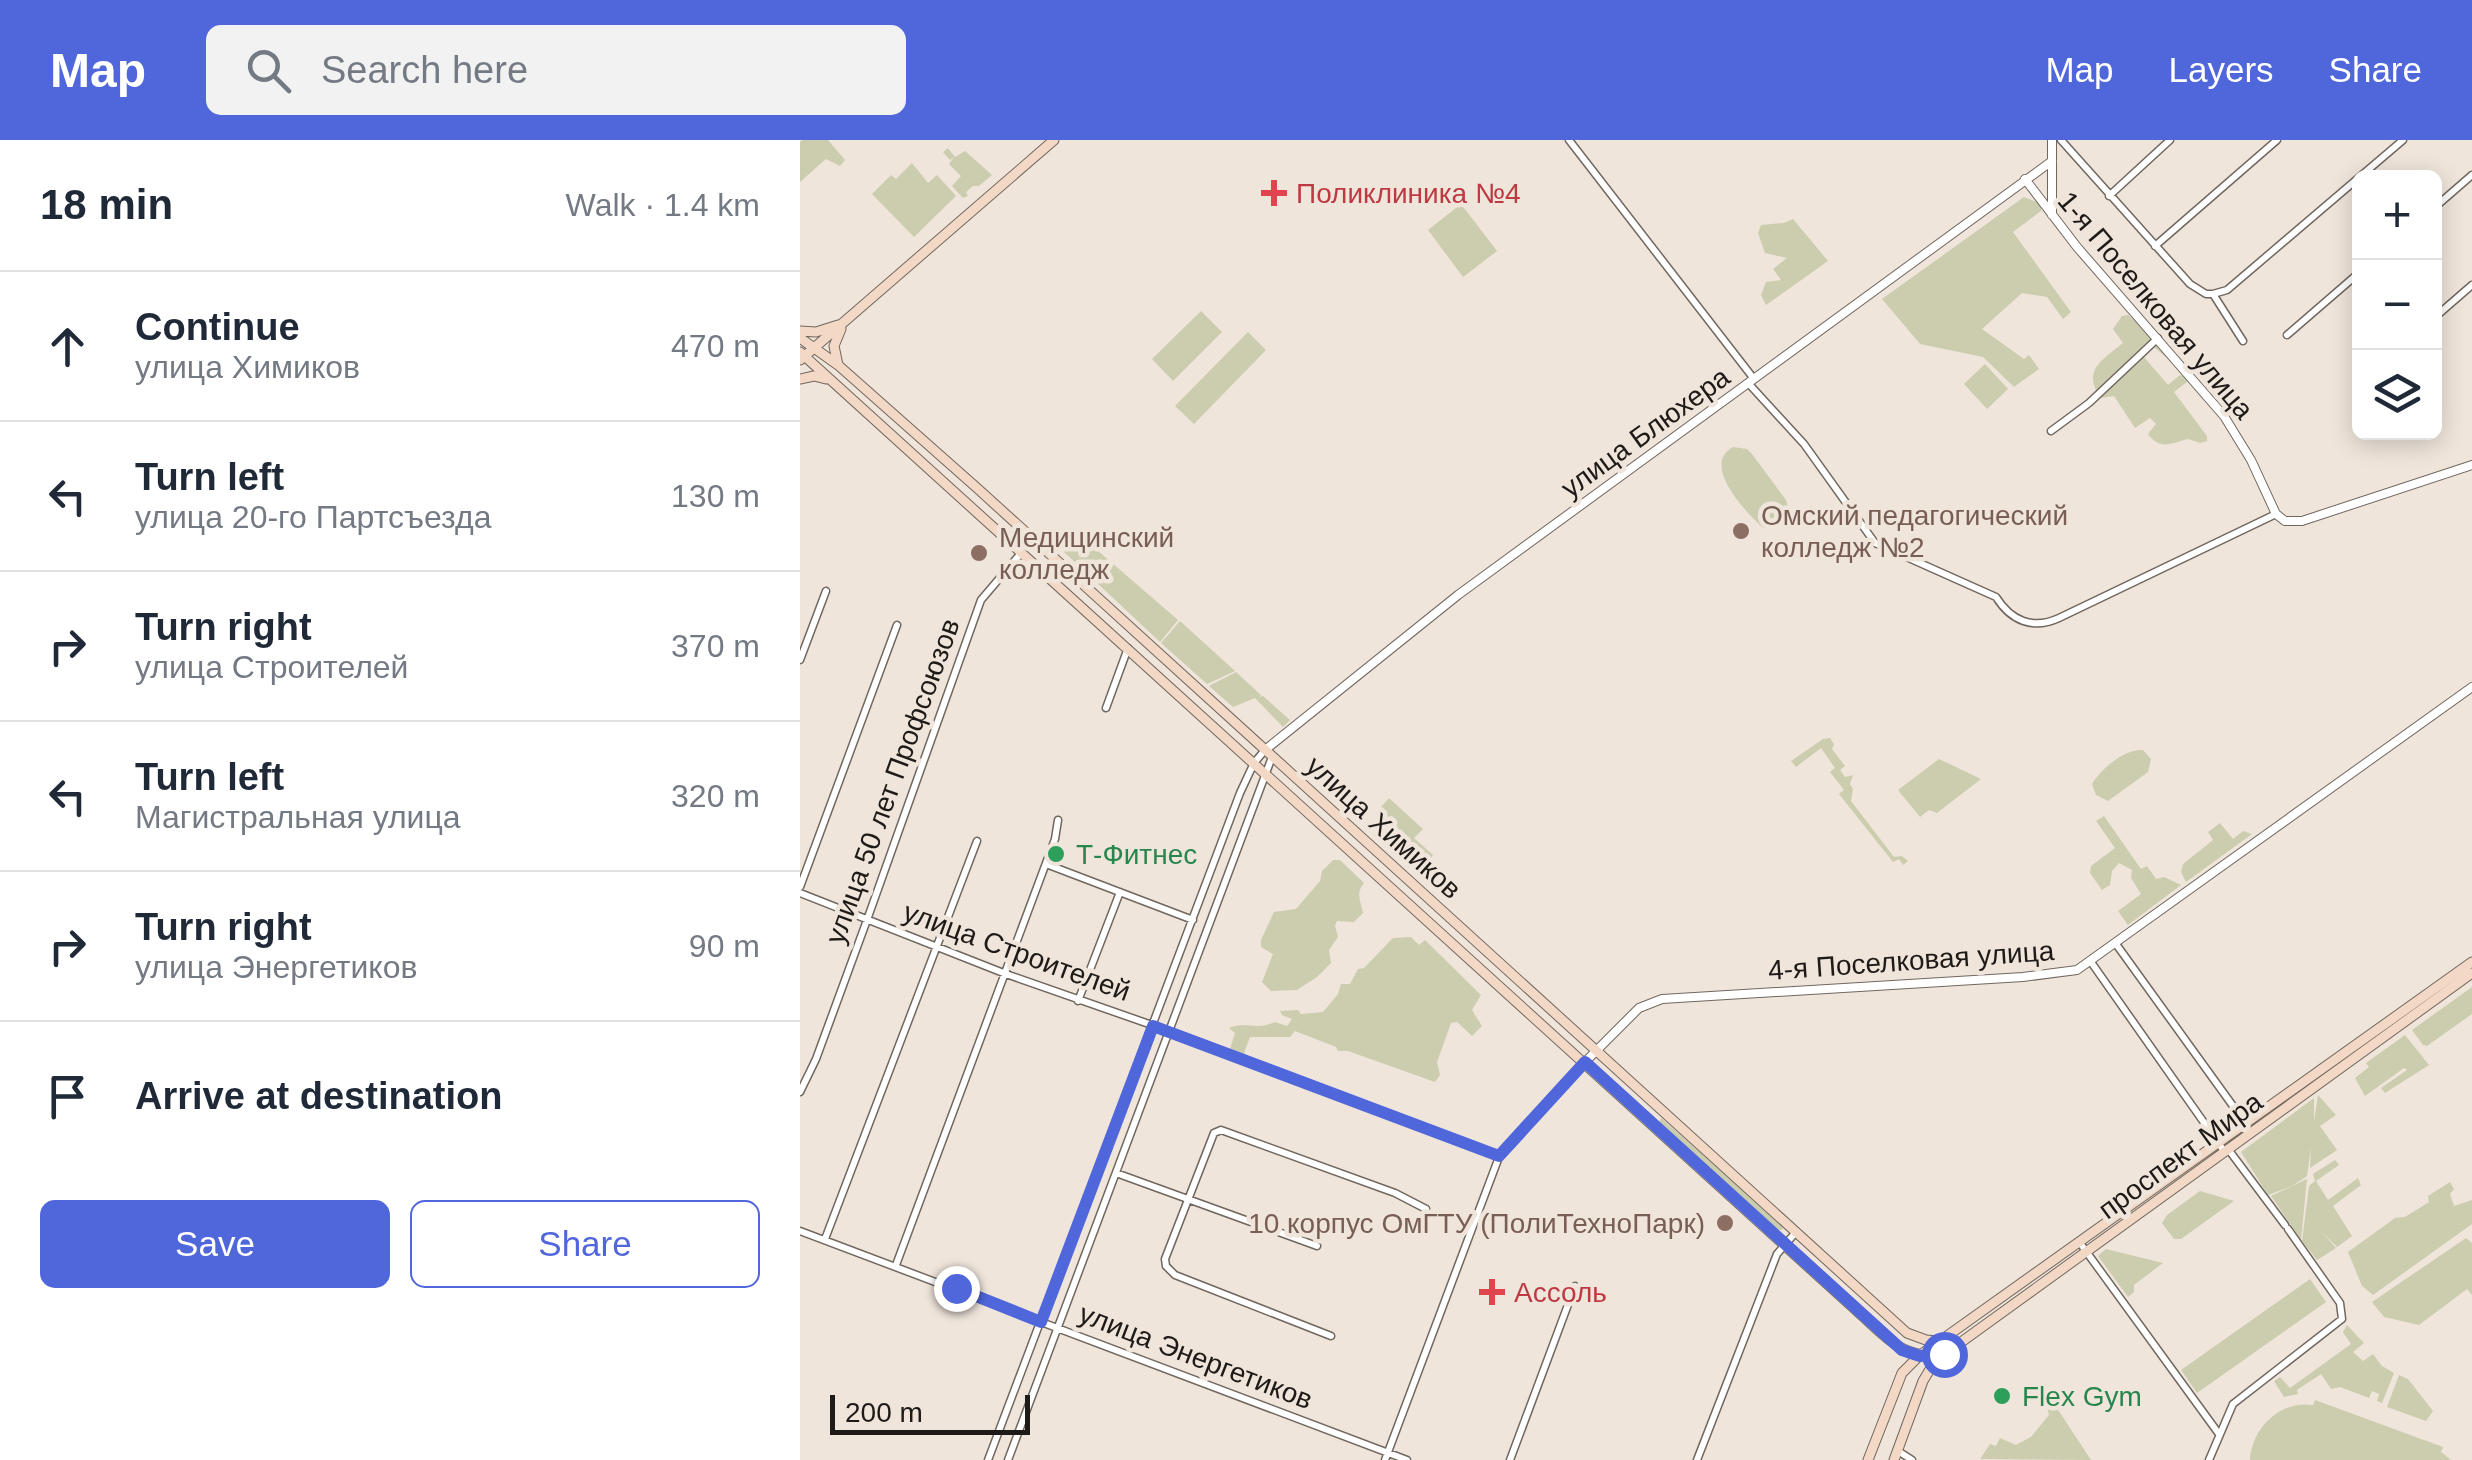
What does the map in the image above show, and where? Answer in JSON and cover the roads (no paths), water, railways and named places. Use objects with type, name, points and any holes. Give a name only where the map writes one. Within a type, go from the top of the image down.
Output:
[{"type":"main road","points":[[802,356],[1054,140]]},
{"type":"main road","points":[[800,335],[845,322]]},
{"type":"main road","points":[[838,365],[834,346],[845,322]]},
{"type":"main road","name":"улица Химиков","points":[[800,335],[1139,634],[1912,1336]]},
{"type":"main road","name":"улица Химиков","points":[[802,356],[1076,599],[1902,1350],[1920,1356],[1944,1354]]},
{"type":"main road","points":[[800,378],[814,376],[834,382]]},
{"type":"main road","points":[[972,506],[982,494]]},
{"type":"main road","points":[[1023,552],[1034,540]]},
{"type":"main road","points":[[1076,599],[1086,587]]},
{"type":"main road","points":[[1128,647],[1139,634]]},
{"type":"main road","points":[[1371,869],[1382,856]]},
{"type":"main road","points":[[1454,943],[1464,931]]},
{"type":"main road","name":"проспект Мира","points":[[2223,1147],[2246,1124],[2472,962]]},
{"type":"main road","name":"проспект Мира","points":[[1896,1455],[1923,1381],[1931,1365],[1944,1354],[2083,1247],[2472,973]]},
{"type":"main road","points":[[1651,1124],[1662,1112]]},
{"type":"main road","name":"проспект Мира","points":[[1868,1460],[1902,1374],[1920,1356],[2083,1247]]},
{"type":"main road","points":[[1912,1336],[1939,1341]]},
{"type":"main road","name":"проспект Мира","points":[[1912,1336],[1920,1356],[1923,1381]]},
{"type":"main road","points":[[1902,1350],[1902,1374]]},
{"type":"street","points":[[1569,140],[1752,382],[1804,444],[1875,543],[1996,598],[2005,611],[2039,626],[2276,514],[2285,520],[2302,521],[2472,465]]},
{"type":"street","points":[[2109,196],[2170,140]]},
{"type":"street","points":[[2155,246],[2277,140]]},
{"type":"street","points":[[2057,142],[2190,284],[2213,294],[2227,290],[2403,140]]},
{"type":"street","points":[[2052,214],[2052,161],[2057,142]]},
{"type":"street","name":"улица Блюхера","points":[[1269,752],[1458,595],[2052,161]]},
{"type":"street","points":[[2442,201],[2472,175]]},
{"type":"street","name":"1-я Поселковая улица","points":[[2025,180],[2118,296],[2224,416],[2251,460],[2276,514]]},
{"type":"street","points":[[2287,335],[2352,279]]},
{"type":"street","points":[[2442,311],[2472,285]]},
{"type":"street","points":[[2213,294],[2243,342]]},
{"type":"street","points":[[2051,431],[2088,404],[2158,338]]},
{"type":"street","name":"улица 50 лет Профсоюзов","points":[[800,1092],[867,920],[980,600],[1023,552]]},
{"type":"street","points":[[800,660],[826,591]]},
{"type":"street","points":[[800,890],[898,625]]},
{"type":"street","points":[[1106,708],[1128,647]]},
{"type":"street","name":"4-я Поселковая улица","points":[[1585,1062],[1638,1008],[1662,1000],[2023,977],[2077,970],[2472,686]]},
{"type":"street","points":[[988,1460],[1254,763],[1269,752]]},
{"type":"street","points":[[1008,1460],[1269,752]]},
{"type":"street","points":[[896,1265],[1006,974],[1058,820]]},
{"type":"street","points":[[824,1240],[977,842]]},
{"type":"street","points":[[1046,864],[1193,920]]},
{"type":"street","name":"улица Строителей","points":[[800,890],[1006,974],[1499,1156]]},
{"type":"street","points":[[1078,1001],[1120,892]]},
{"type":"street","points":[[2116,944],[2246,1124]]},
{"type":"street","points":[[2091,962],[2340,1303],[2342,1318],[2335,1327],[2241,1396],[2228,1412],[2209,1460]]},
{"type":"street","points":[[1386,1456],[1499,1156],[1585,1062]]},
{"type":"street","points":[[1331,1336],[1169,1272],[1166,1259],[1214,1133],[1221,1130],[1395,1193],[1426,1209]]},
{"type":"street","points":[[1116,1172],[1317,1246]]},
{"type":"street","name":"улица Энергетиков","points":[[800,1230],[1386,1456],[1407,1460]]},
{"type":"street","points":[[1697,1460],[1778,1254],[1796,1232]]},
{"type":"street","points":[[2083,1247],[2219,1434]]},
{"type":"street","points":[[1510,1460],[1575,1286]]},
{"type":"street","points":[[1896,1455],[1912,1460]]},
{"type":"place","name":"Поликлиника №4","points":[[1274,193]]},
{"type":"place","name":"Омский педагогический колледж №2","points":[[1741,531]]},
{"type":"place","name":"Медицинский колледж","points":[[979,553]]},
{"type":"place","name":"Т-Фитнес","points":[[1056,854]]},
{"type":"place","name":"10 корпус ОмГТУ (ПолиТехноПарк)","points":[[1725,1223]]},
{"type":"place","name":"Ассоль","points":[[1492,1292]]},
{"type":"place","name":"Flex Gym","points":[[2002,1396]]}]
